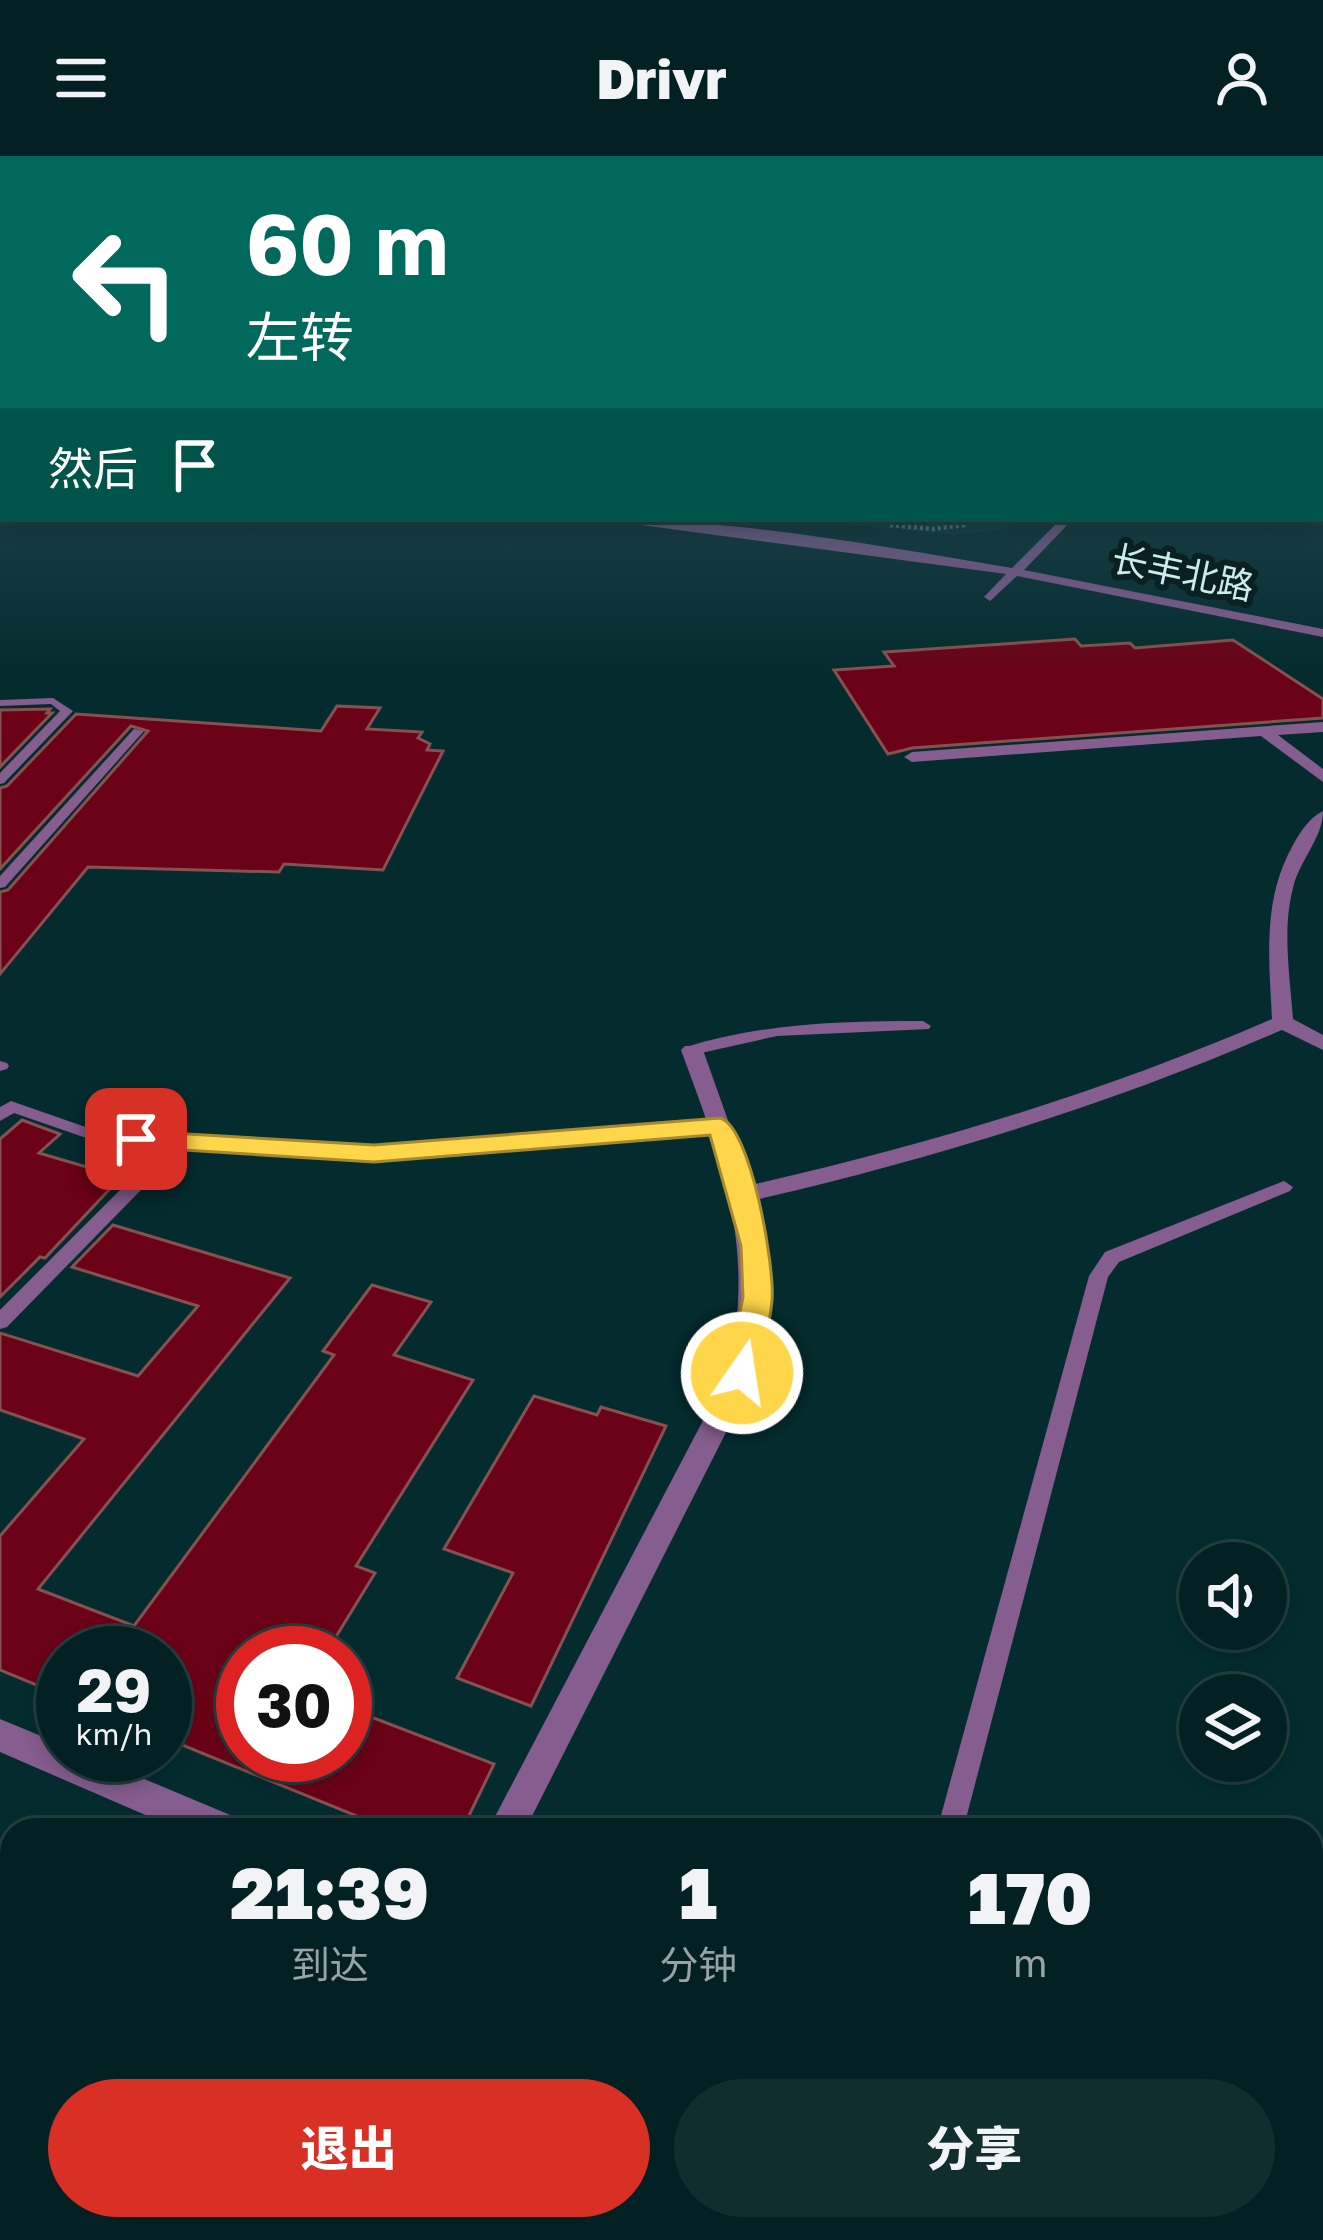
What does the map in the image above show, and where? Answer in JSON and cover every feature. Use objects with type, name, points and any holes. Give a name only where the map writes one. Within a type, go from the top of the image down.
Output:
[{"type":"street","name":"长丰北路","points":[[632,522],[1013,566]]},
{"type":"street","name":"长丰北路","points":[[696,522],[1013,566],[1323,628]]},
{"type":"street","points":[[1013,566],[1050,522]]},
{"type":"street","points":[[983,596],[1064,522]]},
{"type":"street","points":[[912,757],[1323,727]]},
{"type":"street","points":[[1264,731],[1323,777]]},
{"type":"street","points":[[1283,1022],[1278,904],[1288,866],[1323,816]]},
{"type":"street","points":[[1283,1022],[1323,1044]]},
{"type":"street","points":[[744,1195],[903,1159],[1177,1065],[1283,1022]]},
{"type":"street","points":[[512,1818],[742,1373],[758,1297],[755,1246],[744,1195],[692,1050]]},
{"type":"street","points":[[0,1735],[194,1818]]},
{"type":"lane","points":[[0,703],[53,701],[67,711],[0,780]]},
{"type":"lane","points":[[0,884],[138,730]]},
{"type":"lane","points":[[692,1050],[728,1037],[778,1031],[923,1025]]},
{"type":"lane","points":[[0,1116],[11,1106],[94,1136],[374,1154],[720,1126]]},
{"type":"lane","points":[[0,1322],[177,1143]]},
{"type":"lane","points":[[953,1818],[1099,1276],[1112,1257],[1284,1187]]},
{"type":"path","points":[[880,524],[948,529],[966,522]]},
{"type":"shaded area","points":[[817,522],[1013,522],[1004,530],[954,535]]},
{"type":"building","points":[[1075,639],[1081,646],[1130,643],[1135,648],[1233,640],[1323,699],[1323,718],[912,748],[888,754],[834,670],[894,666],[884,652]]},
{"type":"building","points":[[337,706],[380,708],[367,729],[422,732],[418,738],[430,744],[427,750],[443,751],[383,870],[284,864],[279,872],[88,867],[0,974],[0,892],[8,890],[148,731],[131,726],[0,869],[0,788],[76,714],[321,731]]},
{"type":"building","points":[[50,709],[47,713],[52,713],[0,767],[0,710]]},
{"type":"building","points":[[22,1120],[60,1134],[39,1153],[121,1177],[45,1258],[40,1257],[0,1297],[0,1139]]},
{"type":"building","points":[[113,1225],[290,1278],[38,1589],[134,1626],[36,1626],[36,1685],[0,1670],[0,1536],[84,1439],[0,1410],[0,1333],[138,1376],[198,1306],[72,1267]]},
{"type":"building","points":[[372,1285],[431,1302],[394,1355],[473,1380],[356,1566],[375,1573],[343,1626],[216,1626],[216,1759],[192,1749],[192,1626],[134,1626],[334,1355],[323,1351]]},
{"type":"building","points":[[534,1396],[597,1415],[601,1407],[666,1426],[531,1706],[457,1678],[513,1573],[444,1549]]},
{"type":"building","points":[[372,1717],[494,1764],[468,1818],[362,1818],[273,1782],[372,1782]]},
{"type":"route","points":[[136,1139],[374,1154],[720,1126],[741,1183],[755,1246],[758,1297],[742,1373]]}]
